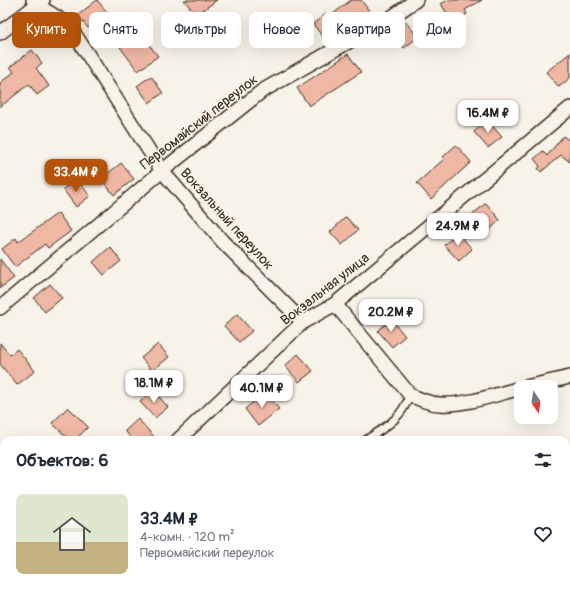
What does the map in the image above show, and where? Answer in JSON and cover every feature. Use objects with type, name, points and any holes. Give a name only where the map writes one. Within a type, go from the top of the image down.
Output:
[{"type":"street","name":"Первомайский переулок","points":[[0,308],[162,171],[262,91],[392,17],[416,0]]},
{"type":"street","name":"Вокзальный переулок","points":[[37,2],[58,18],[74,33],[162,171],[223,242],[303,322]]},
{"type":"street","points":[[0,34],[37,2]]},
{"type":"street","name":"Вокзальная улица","points":[[182,436],[303,322],[335,304],[570,108]]},
{"type":"street","points":[[335,304],[410,395],[424,401],[439,404],[454,404],[514,390]]},
{"type":"street","points":[[557,380],[570,377]]},
{"type":"lane","points":[[372,436],[396,420],[405,409],[410,395]]},
{"type":"building","points":[[97,0],[107,12],[89,12],[88,28],[81,19],[81,13]]},
{"type":"building","points":[[184,0],[217,0],[200,12],[194,12]]},
{"type":"building","points":[[351,0],[361,0],[370,12],[335,12]]},
{"type":"building","points":[[448,0],[482,0],[465,10],[466,12],[446,12],[441,4]]},
{"type":"building","points":[[322,17],[322,36],[314,25],[314,23]]},
{"type":"building","points":[[405,21],[413,31],[413,41],[405,47]]},
{"type":"building","points":[[121,48],[152,48],[158,56],[138,71]]},
{"type":"building","points":[[32,50],[42,63],[36,68],[49,86],[37,95],[29,84],[0,107],[0,83],[14,72],[10,67]]},
{"type":"building","points":[[570,53],[570,78],[559,87],[546,72]]},
{"type":"building","points":[[348,54],[361,72],[309,106],[297,88]]},
{"type":"building","points":[[151,76],[163,93],[149,103],[137,86]]},
{"type":"building","points":[[487,120],[502,137],[488,148],[474,132]]},
{"type":"building","points":[[563,136],[570,141],[570,162],[561,155],[541,172],[538,169],[540,166],[534,159],[543,151],[547,156]]},
{"type":"building","points":[[456,145],[471,162],[431,199],[417,183],[444,159],[443,157]]},
{"type":"building","points":[[121,163],[134,179],[114,195],[101,179]]},
{"type":"building","points":[[77,179],[90,196],[76,207],[63,189]]},
{"type":"building","points":[[486,203],[500,220],[487,232],[472,215]]},
{"type":"building","points":[[58,213],[71,231],[48,248],[45,244],[15,267],[2,249],[16,238],[18,242]]},
{"type":"building","points":[[346,217],[358,230],[342,245],[330,232]]},
{"type":"building","points":[[458,233],[472,249],[459,261],[444,245]]},
{"type":"building","points":[[110,247],[121,261],[104,275],[93,262]]},
{"type":"building","points":[[0,259],[14,278],[0,288]]},
{"type":"building","points":[[50,284],[62,298],[45,312],[34,298]]},
{"type":"building","points":[[237,314],[252,331],[239,342],[224,326]]},
{"type":"building","points":[[391,319],[405,336],[392,347],[378,331]]},
{"type":"building","points":[[0,343],[10,355],[17,349],[35,371],[17,385],[0,364]]},
{"type":"building","points":[[158,344],[169,357],[152,371],[141,358]]},
{"type":"building","points":[[298,354],[313,371],[299,382],[285,366]]},
{"type":"building","points":[[153,390],[168,407],[155,418],[140,402]]},
{"type":"building","points":[[265,392],[279,409],[258,426],[245,409]]},
{"type":"building","points":[[68,407],[88,427],[79,436],[66,436],[52,423]]},
{"type":"building","points":[[138,419],[153,436],[129,436],[125,431]]}]
